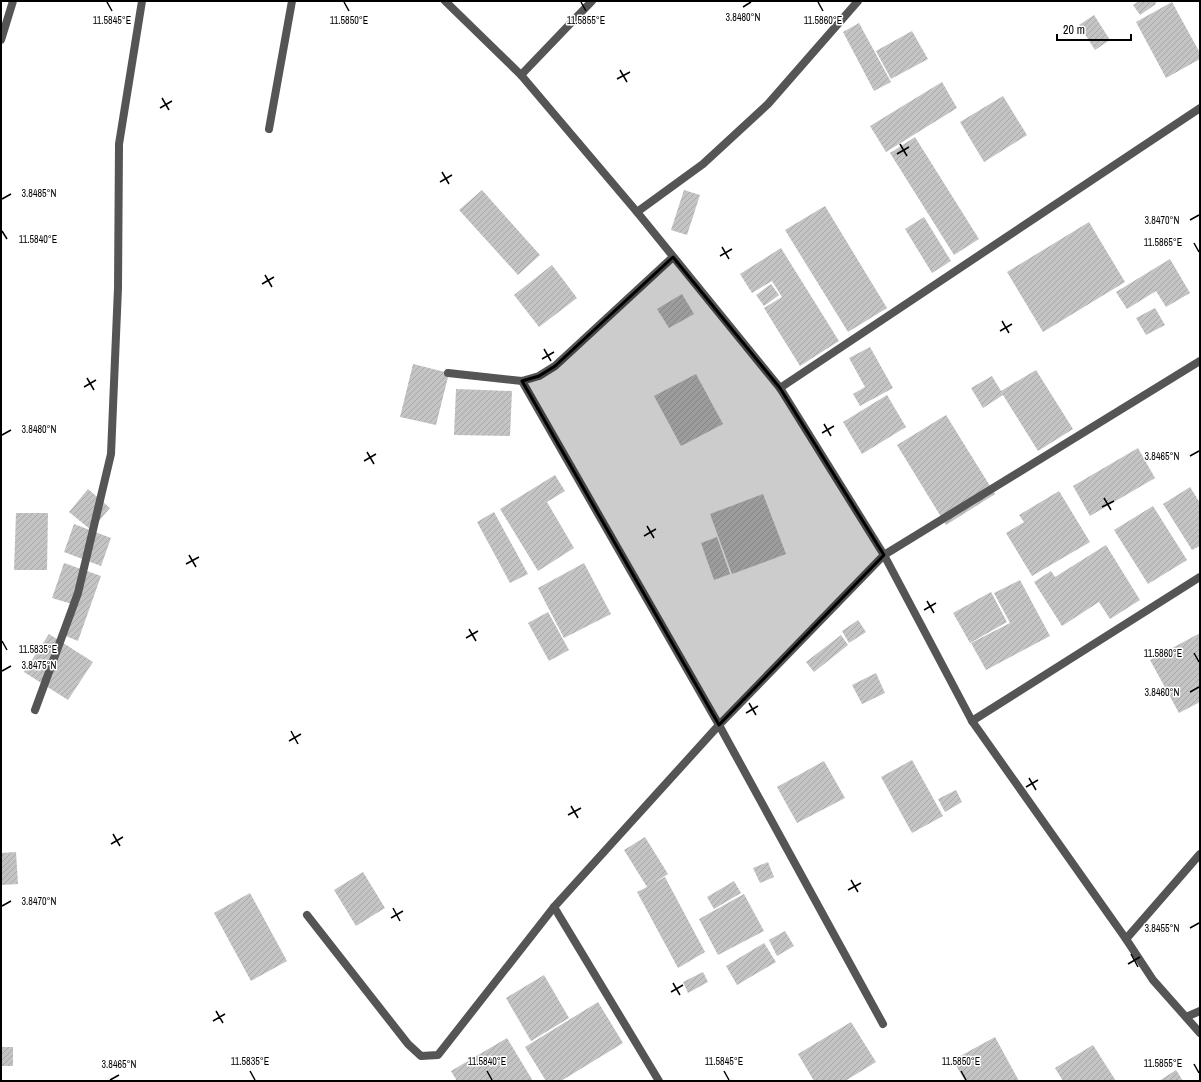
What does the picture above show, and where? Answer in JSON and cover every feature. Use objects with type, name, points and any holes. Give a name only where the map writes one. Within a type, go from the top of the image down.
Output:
[{"type":"street","points":[[1,40],[13,1]]},
{"type":"street","points":[[35,710],[78,593],[111,454],[118,288],[119,144],[142,1]]},
{"type":"street","points":[[269,129],[292,1]]},
{"type":"street","points":[[445,1],[521,75],[637,212],[780,388],[884,555],[972,721],[1126,939],[1153,980],[1200,1033]]},
{"type":"street","points":[[521,75],[592,1]]},
{"type":"street","points":[[637,212],[703,164],[768,104],[858,1]]},
{"type":"street","points":[[780,388],[1200,108]]},
{"type":"street","points":[[448,373],[522,381],[539,376],[555,366],[673,257]]},
{"type":"street","points":[[307,915],[408,1044],[421,1056],[438,1054],[554,908],[719,725],[884,555],[1200,360]]},
{"type":"street","points":[[522,381],[719,725],[883,1024]]},
{"type":"street","points":[[972,721],[1200,577]]},
{"type":"street","points":[[1126,939],[1200,854]]},
{"type":"street","points":[[554,908],[659,1081]]},
{"type":"street","points":[[1186,1017],[1200,1011]]},
{"type":"highlighted area","points":[[673,257],[780,388],[884,555],[719,725],[522,381],[539,376],[555,366]]},
{"type":"building","points":[[1139,1],[1155,1],[1156,4],[1140,15],[1133,5]]},
{"type":"building","points":[[1172,2],[1200,53],[1200,59],[1166,78],[1136,22]]},
{"type":"building","points":[[1094,15],[1110,40],[1095,50],[1079,25]]},
{"type":"building","points":[[859,23],[891,82],[874,91],[843,32]]},
{"type":"building","points":[[912,31],[928,59],[891,79],[876,51]]},
{"type":"building","points":[[942,82],[957,108],[886,152],[870,126]]},
{"type":"building","points":[[1003,96],[1027,135],[984,162],[960,122]]},
{"type":"building","points":[[915,137],[979,239],[954,255],[890,153]]},
{"type":"building","points":[[482,190],[540,255],[518,275],[459,210]]},
{"type":"building","points":[[684,190],[700,195],[687,235],[671,230]]},
{"type":"building","points":[[825,206],[887,308],[848,332],[785,230]]},
{"type":"building","points":[[924,217],[951,261],[932,273],[905,229]]},
{"type":"building","points":[[1089,222],[1125,282],[1043,332],[1007,272]]},
{"type":"building","points":[[781,248],[839,341],[800,366],[764,308],[782,297],[772,281],[752,293],[740,274]]},
{"type":"building","points":[[1170,259],[1190,293],[1166,307],[1156,291],[1127,309],[1116,292]]},
{"type":"building","points":[[552,265],[577,298],[539,327],[514,295]]},
{"type":"building","points":[[771,284],[779,295],[764,306],[756,295]]},
{"type":"building","points":[[682,294],[694,314],[669,328],[657,309]]},
{"type":"building","points":[[1155,308],[1165,325],[1146,335],[1136,318]]},
{"type":"building","points":[[870,347],[893,388],[860,406],[853,394],[865,387],[849,358]]},
{"type":"building","points":[[413,364],[449,373],[436,425],[400,417]]},
{"type":"building","points":[[1036,370],[1073,429],[1038,451],[1003,395],[983,408],[971,388],[992,376],[1001,391]]},
{"type":"building","points":[[696,374],[723,424],[681,446],[654,396]]},
{"type":"building","points":[[456,389],[512,391],[510,436],[454,435]]},
{"type":"building","points":[[887,395],[906,427],[862,454],[843,422]]},
{"type":"building","points":[[946,415],[995,494],[946,525],[897,445]]},
{"type":"building","points":[[1138,448],[1155,478],[1090,516],[1073,486]]},
{"type":"building","points":[[555,475],[565,491],[547,502],[574,548],[538,571],[500,509]]},
{"type":"building","points":[[1190,487],[1200,503],[1200,546],[1192,550],[1163,504]]},
{"type":"building","points":[[88,489],[110,508],[91,530],[69,512]]},
{"type":"building","points":[[1059,491],[1090,542],[1032,576],[1006,533],[1024,522],[1019,515]]},
{"type":"building","points":[[763,494],[786,554],[732,574],[710,514]]},
{"type":"building","points":[[1153,506],[1187,560],[1148,584],[1114,530]]},
{"type":"building","points":[[494,512],[528,574],[510,583],[477,522]]},
{"type":"building","points":[[16,513],[48,513],[47,570],[14,570]]},
{"type":"building","points":[[74,524],[111,538],[101,566],[64,552]]},
{"type":"building","points":[[717,537],[730,574],[714,580],[701,543]]},
{"type":"building","points":[[1106,545],[1140,600],[1110,619],[1099,602],[1062,626],[1034,582],[1051,571],[1055,577]]},
{"type":"building","points":[[64,563],[101,576],[78,641],[61,634],[72,604],[52,598]]},
{"type":"building","points":[[584,563],[611,614],[564,638],[538,588]]},
{"type":"building","points":[[1020,580],[1050,636],[986,670],[971,643],[1010,623],[994,593]]},
{"type":"building","points":[[991,592],[1007,622],[970,643],[953,613]]},
{"type":"building","points":[[548,612],[569,650],[549,661],[528,623]]},
{"type":"building","points":[[858,620],[866,632],[849,643],[842,631]]},
{"type":"building","points":[[1200,633],[1200,702],[1179,713],[1150,660]]},
{"type":"building","points":[[49,634],[93,662],[68,700],[24,672]]},
{"type":"building","points":[[841,635],[848,645],[814,672],[806,662]]},
{"type":"building","points":[[876,673],[885,693],[862,704],[852,685]]},
{"type":"building","points":[[912,760],[943,816],[912,833],[881,777]]},
{"type":"building","points":[[824,761],[845,798],[797,823],[777,787]]},
{"type":"building","points":[[956,790],[962,802],[945,812],[938,799]]},
{"type":"building","points":[[645,837],[668,874],[654,883],[665,877],[705,952],[678,968],[637,892],[647,887],[624,850]]},
{"type":"building","points":[[16,852],[18,884],[1,885],[1,853]]},
{"type":"building","points":[[768,862],[774,877],[760,883],[753,868]]},
{"type":"building","points":[[363,872],[385,908],[356,926],[334,890]]},
{"type":"building","points":[[734,881],[741,893],[714,909],[707,897]]},
{"type":"building","points":[[250,893],[287,961],[251,981],[214,913]]},
{"type":"building","points":[[744,894],[764,931],[718,955],[699,919]]},
{"type":"building","points":[[785,931],[794,946],[777,956],[769,940]]},
{"type":"building","points":[[764,943],[776,962],[737,985],[726,966]]},
{"type":"building","points":[[703,972],[708,982],[688,993],[683,982]]},
{"type":"building","points":[[544,975],[569,1018],[531,1041],[506,998]]},
{"type":"building","points":[[598,1002],[623,1043],[561,1081],[546,1081],[525,1047]]},
{"type":"building","points":[[851,1022],[876,1062],[845,1081],[814,1081],[798,1054]]},
{"type":"building","points":[[995,1037],[1019,1081],[965,1081],[953,1060]]},
{"type":"building","points":[[507,1038],[533,1081],[457,1081],[451,1071]]},
{"type":"building","points":[[1093,1045],[1116,1081],[1063,1081],[1055,1068]]},
{"type":"building","points":[[1,1047],[13,1047],[13,1066],[1,1066]]},
{"type":"building","points":[[1176,1070],[1183,1081],[1159,1081]]}]
